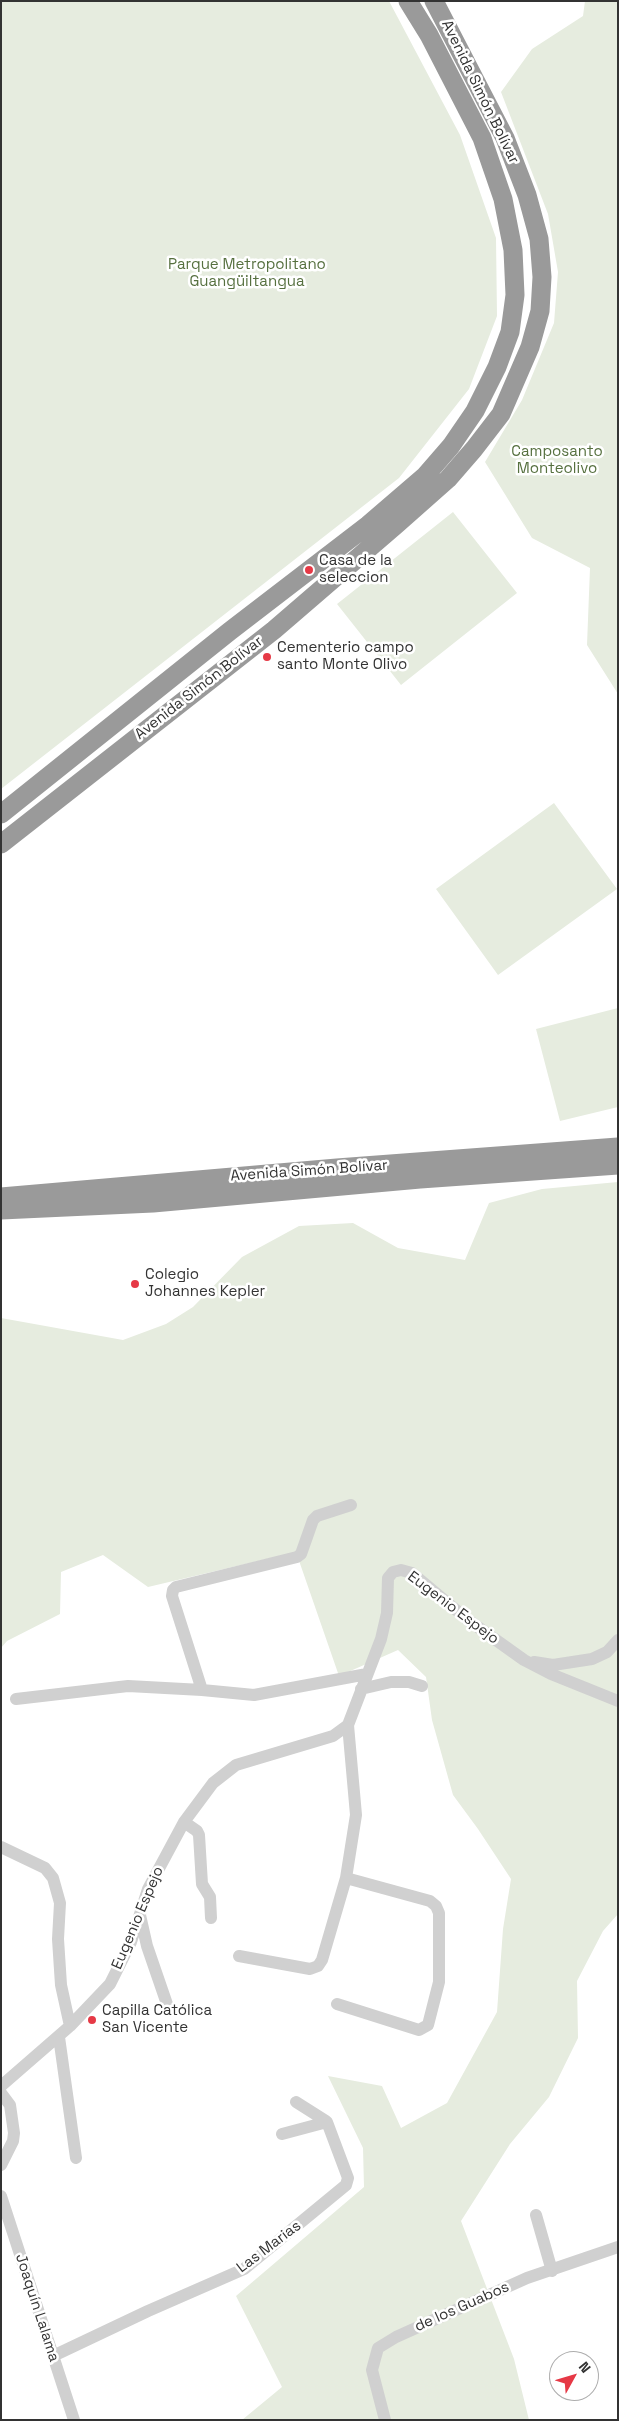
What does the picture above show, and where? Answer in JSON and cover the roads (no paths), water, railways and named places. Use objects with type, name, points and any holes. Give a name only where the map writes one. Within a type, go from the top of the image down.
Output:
[{"type":"highway","name":"Avenida Simón Bolívar","points":[[1,814],[230,631],[368,525],[425,476],[451,446],[475,411],[497,367],[510,332],[515,295],[515,270],[503,199],[482,138],[429,35],[408,1]]},
{"type":"highway","name":"Avenida Simón Bolívar","points":[[1,844],[274,630],[448,479],[474,450],[501,414],[530,347],[540,311],[542,277],[539,239],[527,195],[505,138],[434,1]]},
{"type":"highway","points":[[154,693],[170,712]]},
{"type":"highway","name":"Avenida Simón Bolívar","points":[[1,1197],[336,1168],[618,1147]]},
{"type":"highway","name":"Avenida Simón Bolívar","points":[[1,1210],[153,1203],[420,1179],[618,1165]]},
{"type":"street","points":[[202,1690],[172,1596],[176,1586],[297,1556],[301,1554],[314,1520],[318,1516],[351,1505]]},
{"type":"street","name":"Eugenio Espejo","points":[[1,2086],[70,2026],[110,1984],[131,1942],[148,1889],[184,1822],[213,1783],[236,1765],[333,1736],[348,1725],[381,1639],[387,1613],[388,1578],[393,1572],[401,1570],[412,1573],[468,1620],[524,1660],[551,1674],[618,1702]]},
{"type":"street","points":[[524,1660],[553,1665],[592,1660],[607,1652],[618,1640]]},
{"type":"street","points":[[16,1699],[128,1686],[202,1690],[254,1696],[367,1674]]},
{"type":"street","points":[[361,1689],[391,1682],[409,1682],[422,1686]]},
{"type":"street","points":[[240,1956],[310,1969],[318,1966],[322,1960],[346,1878],[356,1815],[348,1725]]},
{"type":"street","points":[[184,1822],[199,1832],[202,1884],[210,1897],[212,1918]]},
{"type":"street","points":[[1,1847],[45,1868],[53,1878],[60,1903],[58,1938],[61,1985],[70,2026]]},
{"type":"street","points":[[337,2004],[419,2030],[428,2025],[439,1982],[439,1913],[436,1906],[430,1901],[346,1878]]},
{"type":"street","points":[[140,1915],[147,1946],[168,2007]]},
{"type":"street","points":[[59,2036],[76,2158]]},
{"type":"street","points":[[1,2093],[10,2105],[14,2132],[13,2141],[1,2165]]},
{"type":"street","points":[[296,2102],[326,2121]]},
{"type":"street","points":[[282,2134],[326,2121]]},
{"type":"street","name":"Las Marias","points":[[53,2356],[148,2311],[244,2269],[346,2185],[348,2178],[326,2121]]},
{"type":"street","name":"Joaquín Lalama","points":[[1,2196],[74,2420]]},
{"type":"street","points":[[536,2215],[552,2270]]},
{"type":"street","name":"de los Guabos","points":[[385,2420],[372,2370],[378,2348],[450,2312],[528,2278],[618,2247]]},
{"type":"place","name":"Casa de la seleccion","points":[[309,570]]},
{"type":"place","name":"Cementerio campo santo Monte Olivo","points":[[267,657]]},
{"type":"place","name":"Colegio Johannes Kepler","points":[[135,1284]]},
{"type":"place","name":"Capilla Católica San Vicente","points":[[92,2020]]},
{"type":"park label","name":"Parque Metropolitano Guangüiltangua","points":[[247,274]]},
{"type":"park label","name":"Camposanto Monteolivo","points":[[557,460]]}]
